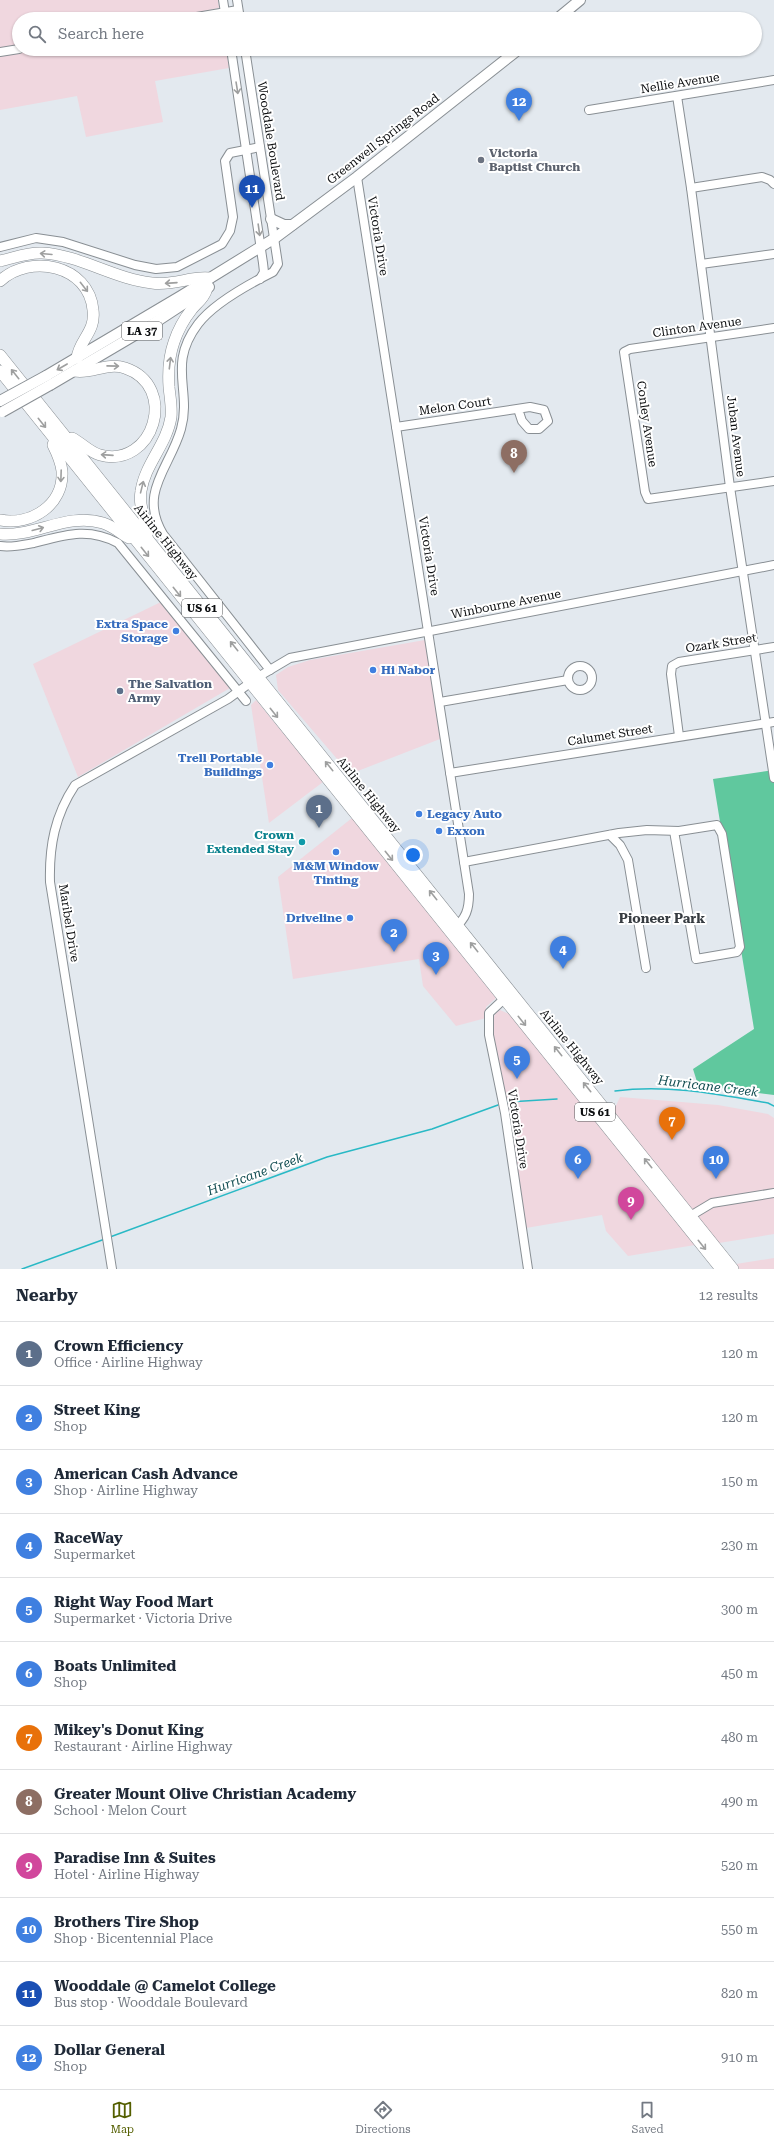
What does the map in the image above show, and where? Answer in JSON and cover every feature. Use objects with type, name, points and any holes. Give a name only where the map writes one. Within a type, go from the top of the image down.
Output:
[{"type":"highway","points":[[0,261],[42,253],[62,257],[148,283],[170,284],[201,277],[208,283],[206,295],[192,309],[182,323],[173,346],[169,369],[172,410],[170,422],[166,435],[146,476],[141,492],[141,510],[147,530],[147,538]]},
{"type":"highway","points":[[0,281],[22,268],[42,266],[56,268],[78,279],[89,294],[94,317],[91,329],[78,349],[77,358]]},
{"type":"highway","name":"Airline Highway","points":[[0,355],[147,538],[254,680]]},
{"type":"highway","points":[[66,437],[73,438],[95,453],[106,456],[118,455],[130,452],[141,444],[150,433],[155,420],[156,409],[153,394],[145,381],[135,372],[112,366],[83,372],[75,371]]},
{"type":"highway","name":"Airline Highway","points":[[0,371],[135,539],[254,680],[686,1218],[733,1269]]},
{"type":"highway","points":[[0,520],[17,521],[32,517],[46,509],[54,500],[61,485],[62,472],[53,445],[55,439]]},
{"type":"highway","points":[[0,534],[22,533],[69,521],[87,520],[108,525],[128,538],[135,539]]},
{"type":"highway","name":"Airline Highway","points":[[686,1218],[721,1269]]},
{"type":"main road","points":[[565,12],[580,0]]},
{"type":"main road","name":"Greenwell Springs Road","points":[[0,401],[48,380],[75,371],[145,330],[208,283],[274,238],[357,177],[510,56]]},
{"type":"main road","points":[[272,219],[284,225],[292,225]]},
{"type":"main road","name":"Greenwell Springs Road","points":[[1,412],[77,358],[208,283]]},
{"type":"street","points":[[223,0],[225,12]]},
{"type":"street","points":[[233,12],[238,10],[237,0]]},
{"type":"street","points":[[0,52],[12,50]]},
{"type":"street","name":"Wooddale Boulevard","points":[[232,56],[261,247],[264,272],[260,278]]},
{"type":"street","name":"Wooddale Boulevard","points":[[245,56],[278,264],[273,272],[260,278],[216,307],[199,323],[189,339],[180,370],[183,411],[181,430],[157,480],[153,510],[156,522],[163,534],[270,670]]},
{"type":"street","name":"Nellie Avenue","points":[[589,110],[774,80]]},
{"type":"street","name":"Juban Avenue","points":[[677,96],[712,338],[730,487],[754,650],[770,723],[774,778]]},
{"type":"street","points":[[0,247],[36,238],[64,242],[135,266],[156,269],[177,267],[222,244],[230,231],[233,217],[225,161],[230,153],[260,147]]},
{"type":"street","name":"Victoria Drive","points":[[357,177],[469,894],[469,907],[465,917],[454,929]]},
{"type":"street","points":[[691,188],[762,177],[770,180],[774,184]]},
{"type":"street","points":[[701,264],[774,254]]},
{"type":"street","name":"Clinton Avenue","points":[[624,352],[630,349],[774,328]]},
{"type":"street","name":"Conley Avenue","points":[[624,352],[645,492],[648,499],[730,487]]},
{"type":"street","name":"Melon Court","points":[[396,427],[518,409]]},
{"type":"street","points":[[730,487],[774,481]]},
{"type":"street","points":[[0,546],[24,545],[75,533],[103,535],[118,543],[246,701]]},
{"type":"street","name":"Winbourne Avenue","points":[[254,680],[290,658],[308,653],[774,565]]},
{"type":"street","name":"Ozark Street","points":[[679,736],[671,674],[672,666],[679,662],[774,647]]},
{"type":"street","name":"Maribel Drive","points":[[112,1267],[50,882],[49,862],[55,826],[67,797],[75,785],[238,691],[254,680]]},
{"type":"street","points":[[440,702],[568,680]]},
{"type":"street","name":"Calumet Street","points":[[450,773],[679,736],[770,723]]},
{"type":"street","points":[[464,862],[610,835],[647,830],[674,831],[717,825],[722,834],[740,947],[737,952],[696,959],[674,831]]},
{"type":"street","points":[[610,835],[620,845],[628,860],[646,968]]},
{"type":"street","name":"Victoria Drive","points":[[508,997],[489,1013],[489,1034],[505,1113],[528,1269]]},
{"type":"street","points":[[686,1218],[712,1203],[774,1193]]},
{"type":"shaded area","points":[[0,0],[218,0],[219,8],[199,12],[12,12],[12,46],[0,48]]},
{"type":"shaded area","points":[[12,54],[12,56],[227,56],[229,68],[155,81],[163,122],[86,137],[77,96],[0,110],[0,56]]},
{"type":"shaded area","points":[[163,601],[230,688],[78,777],[33,664]]},
{"type":"shaded area","points":[[425,640],[440,739],[350,774],[278,690],[276,675],[288,667],[310,660]]},
{"type":"shaded area","points":[[256,700],[323,782],[269,823],[251,705]]},
{"type":"shaded area","points":[[352,818],[496,998],[486,1007],[486,1018],[456,1026],[423,986],[419,959],[293,979],[278,877]]},
{"type":"shaded area","points":[[500,1010],[509,1014],[695,1245],[628,1256],[606,1231],[602,1215],[526,1228],[494,1038],[493,1020],[495,1014]]},
{"type":"shaded area","points":[[620,1097],[718,1105],[768,1114],[774,1118],[774,1234],[719,1243],[613,1112]]},
{"type":"shaded area","points":[[774,1258],[774,1269],[739,1269],[736,1264]]},
{"type":"green space","points":[[774,770],[774,1095],[698,1085],[693,1069],[754,1029],[713,779]]},
{"type":"waterway","name":"Hurricane Creek","points":[[615,1091],[634,1089],[672,1089],[730,1096],[768,1103],[774,1106]]},
{"type":"waterway","name":"Hurricane Creek","points":[[506,1102],[557,1099]]},
{"type":"waterway","name":"Hurricane Creek","points":[[110,1237],[327,1157],[432,1129],[498,1105]]},
{"type":"waterway","name":"Hurricane Creek","points":[[22,1269],[105,1239]]},
{"type":"place","name":"Dollar General","points":[[519,121]]},
{"type":"place","name":"Victoria Baptist Church","points":[[481,160]]},
{"type":"place","name":"Wooddale @ Camelot College","points":[[252,208]]},
{"type":"place","name":"Greater Mount Olive Christian Academy","points":[[514,473]]},
{"type":"place","name":"Extra Space Storage","points":[[176,631]]},
{"type":"place","name":"Hi Nabor","points":[[373,670]]},
{"type":"place","name":"The Salvation Army","points":[[120,691]]},
{"type":"place","name":"Trell Portable Buildings","points":[[270,765]]},
{"type":"place","name":"Legacy Auto","points":[[419,814]]},
{"type":"place","name":"Crown Efficiency","points":[[319,828]]},
{"type":"place","name":"Exxon","points":[[439,831]]},
{"type":"place","name":"Crown Extended Stay","points":[[302,842]]},
{"type":"place","name":"M&M Window Tinting","points":[[336,852]]},
{"type":"place","name":"Driveline","points":[[350,918]]},
{"type":"place","name":"Street King","points":[[394,952]]},
{"type":"place","name":"RaceWay","points":[[563,969]]},
{"type":"place","name":"American Cash Advance","points":[[436,975]]},
{"type":"place","name":"Right Way Food Mart","points":[[517,1079]]},
{"type":"place","name":"Mikey's Donut King","points":[[672,1140]]},
{"type":"place","name":"Boats Unlimited","points":[[578,1179]]},
{"type":"place","name":"Brothers Tire Shop","points":[[716,1179]]},
{"type":"place","name":"Paradise Inn & Suites","points":[[631,1220]]},
{"type":"district","name":"Pioneer Park","points":[[662,918]]}]
